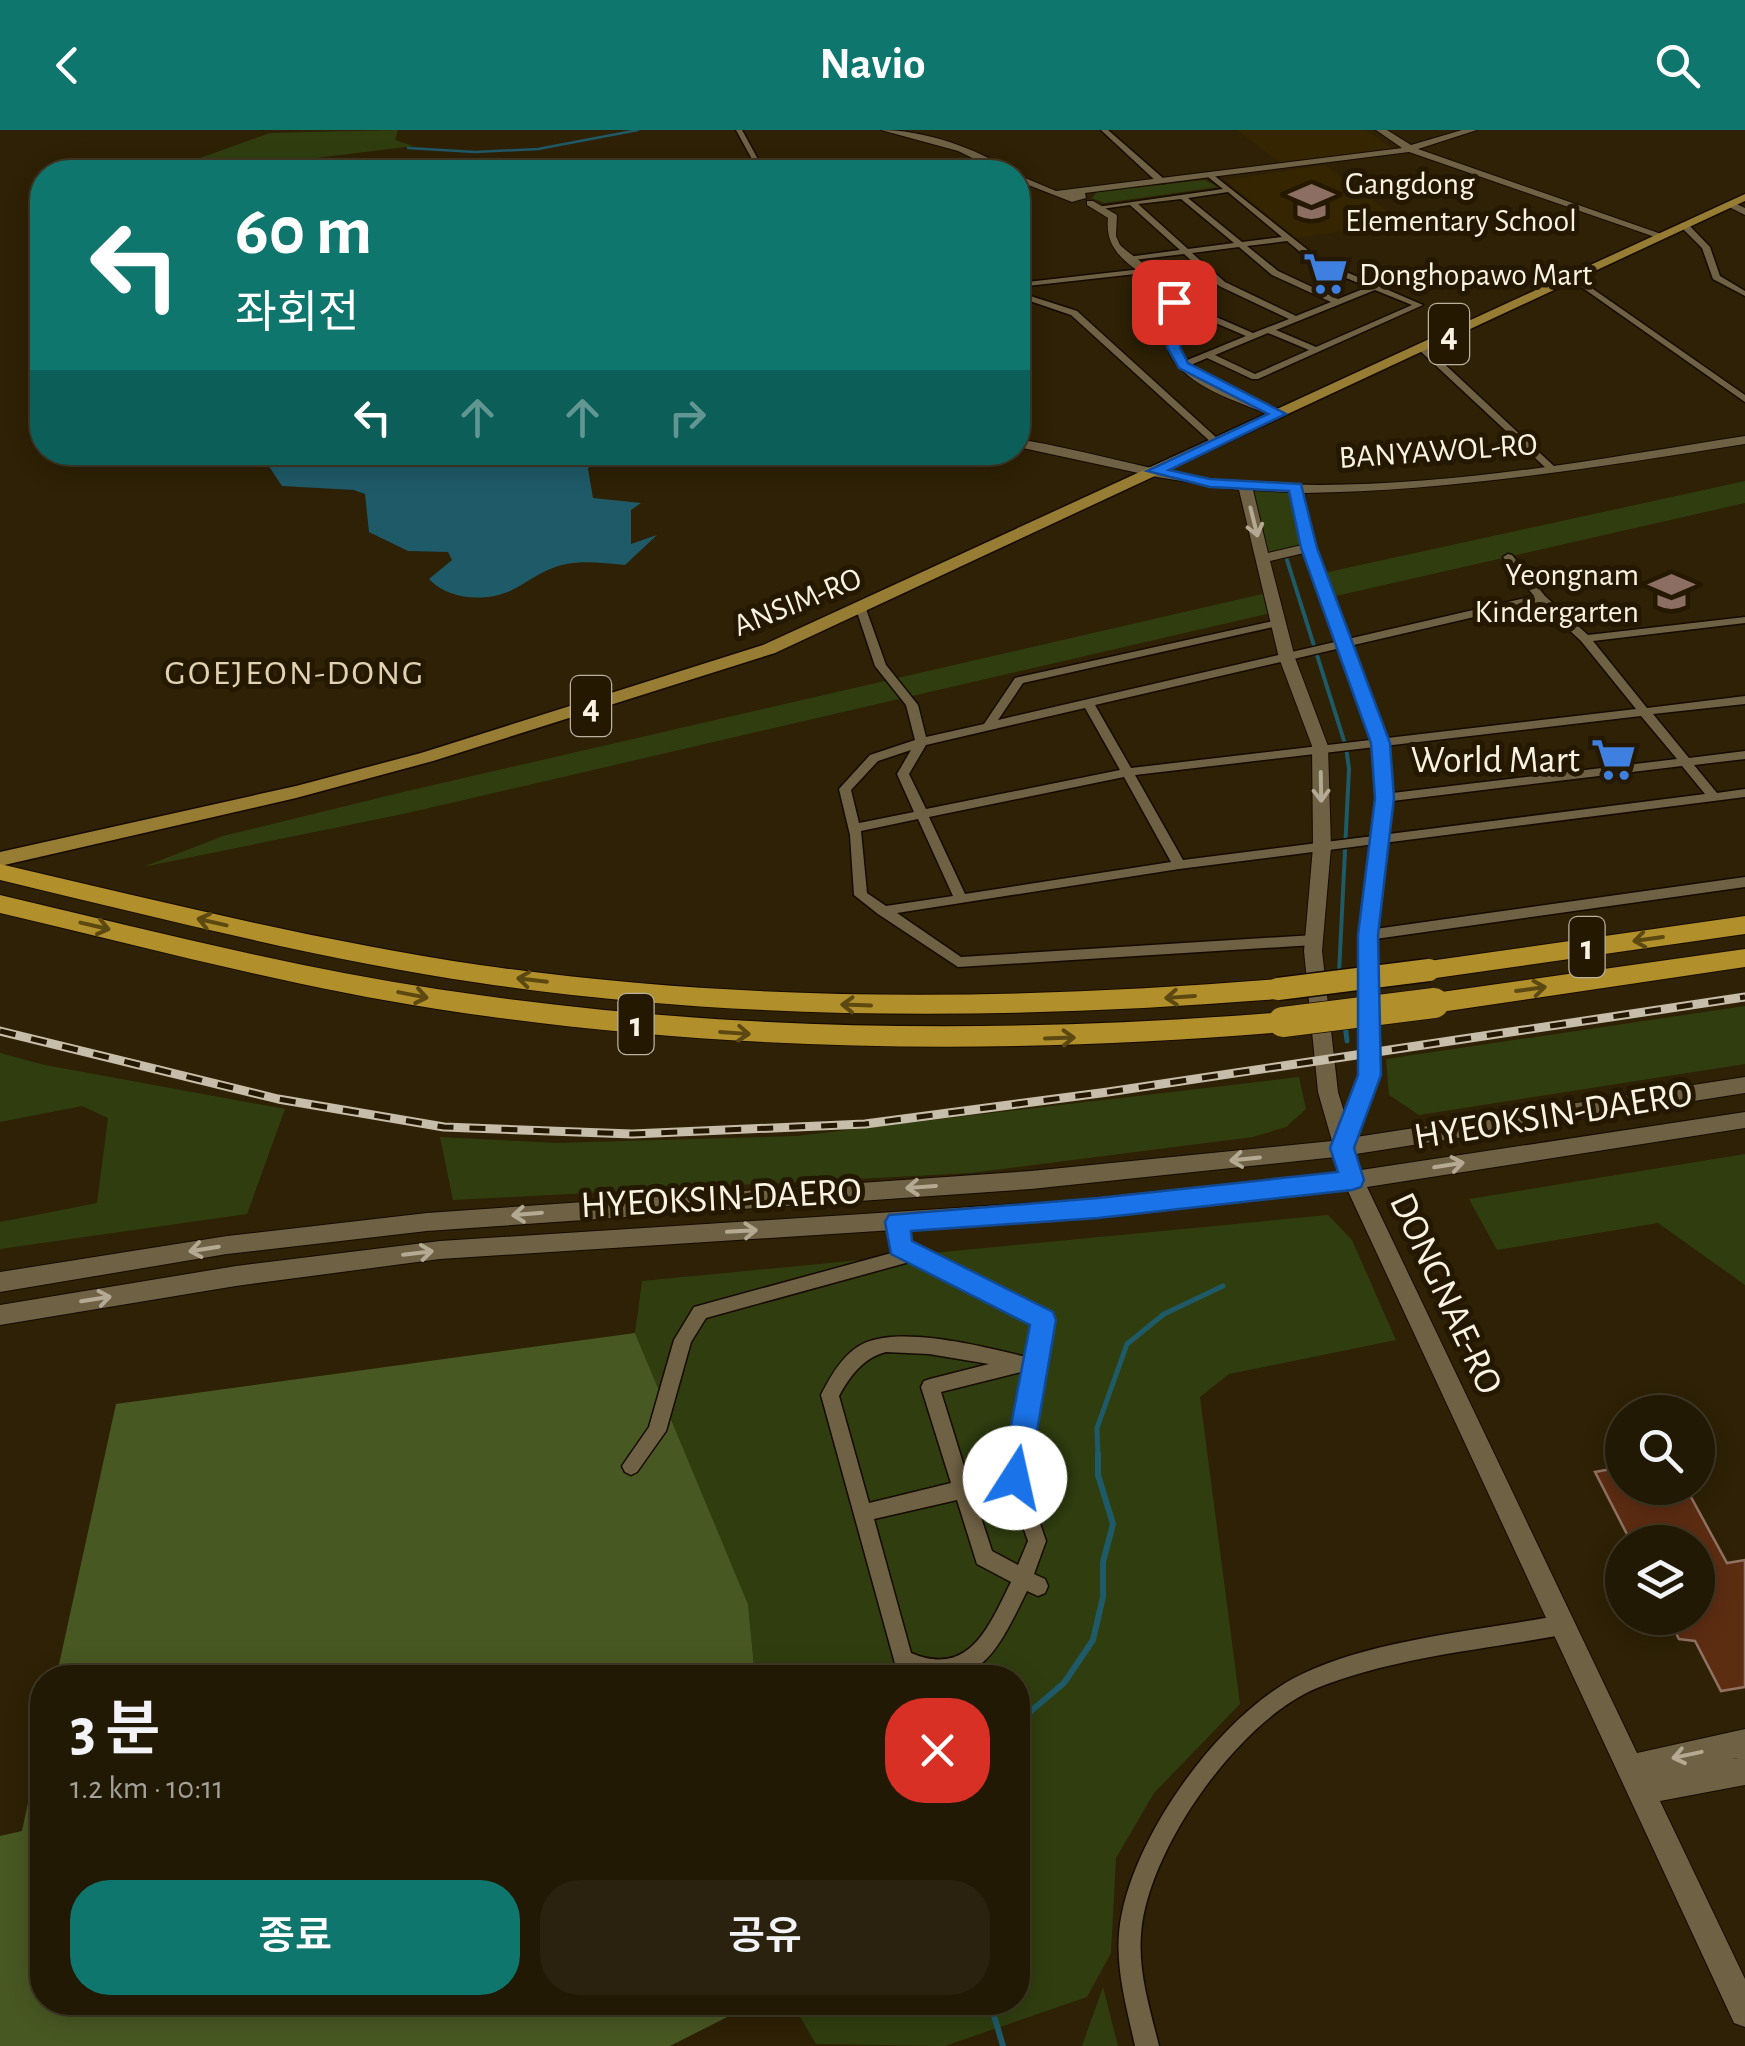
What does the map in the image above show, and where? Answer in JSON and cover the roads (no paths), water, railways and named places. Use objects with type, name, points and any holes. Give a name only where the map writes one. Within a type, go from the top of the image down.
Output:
[{"type":"highway","name":"1","points":[[0,872],[479,974],[652,993],[939,1007],[1109,1002],[1278,989],[1745,925]]},
{"type":"highway","name":"1","points":[[0,904],[435,999],[679,1029],[782,1036],[997,1040],[1283,1022],[1745,958]]},
{"type":"main road","name":"ANSIM-RO","points":[[0,859],[296,792],[427,757],[769,649],[1745,197]]},
{"type":"street","points":[[739,130],[755,160]]},
{"type":"street","points":[[886,130],[960,149],[982,160]]},
{"type":"street","points":[[1104,130],[1161,181]]},
{"type":"street","points":[[1381,130],[1412,150],[1662,236]]},
{"type":"street","points":[[1084,200],[1161,181],[1412,150],[1472,130]]},
{"type":"street","points":[[1210,356],[1255,377],[1419,304],[1320,264],[1211,176]]},
{"type":"street","points":[[1030,183],[1084,200],[1132,203],[1230,190]]},
{"type":"street","points":[[1183,197],[1274,273],[1338,302]]},
{"type":"street","points":[[1084,200],[1113,218],[1112,241],[1174,302],[1254,337]]},
{"type":"street","points":[[1132,203],[1234,291],[1296,319]]},
{"type":"street","points":[[1730,204],[1745,212]]},
{"type":"street","points":[[1684,225],[1706,247],[1716,277],[1745,294]]},
{"type":"street","points":[[1128,259],[1289,238]]},
{"type":"street","points":[[1030,284],[1142,271]]},
{"type":"street","points":[[1573,277],[1745,399]]},
{"type":"street","points":[[1183,365],[1374,287]]},
{"type":"street","points":[[1030,298],[1074,313],[1216,442]]},
{"type":"street","points":[[1174,302],[1180,326],[1173,347],[1183,365],[1279,414]]},
{"type":"street","points":[[1270,330],[1316,350]]},
{"type":"street","points":[[1422,347],[1552,469]]},
{"type":"street","name":"BANYAWOL-RO","points":[[1030,445],[1244,486],[1296,487],[1452,484],[1745,440]]},
{"type":"street","name":"DONGNAE-RO","points":[[1244,486],[1287,658],[1320,750],[1322,847],[1314,940],[1328,1092],[1352,1180],[1745,2012]]},
{"type":"street","points":[[1296,487],[1309,548],[1380,743],[1384,798],[1368,935],[1370,1075],[1342,1148]]},
{"type":"street","points":[[1263,558],[1309,548]]},
{"type":"street","points":[[1508,558],[1541,598],[1585,640],[1714,797]]},
{"type":"street","points":[[1314,940],[958,962],[861,895],[846,790],[874,758],[921,742],[1541,598]]},
{"type":"street","points":[[861,609],[881,666],[912,704],[921,742],[903,774],[961,899]]},
{"type":"street","points":[[1585,640],[1745,620]]},
{"type":"street","points":[[988,726],[1019,680],[1278,623]]},
{"type":"street","points":[[854,828],[1128,772],[1745,700]]},
{"type":"street","points":[[1089,704],[1179,866]]},
{"type":"street","points":[[1384,798],[1745,755]]},
{"type":"street","points":[[883,911],[1179,866],[1745,793]]},
{"type":"street","points":[[1368,935],[1745,882]]},
{"type":"street","points":[[0,1282],[227,1245],[427,1222],[1031,1180],[1342,1148],[1745,1085]]},
{"type":"street","name":"HYEOKSIN-DAERO","points":[[0,1314],[236,1276],[440,1250],[1098,1208],[1352,1180],[1745,1120]]},
{"type":"street","points":[[898,1222],[900,1247],[1044,1320],[1028,1366],[1015,1478],[1037,1541],[1031,1582],[983,1653],[963,1665]]},
{"type":"street","points":[[631,1466],[656,1432],[683,1340],[700,1312],[914,1254]]},
{"type":"street","points":[[918,1665],[903,1660],[830,1395],[839,1377],[870,1348],[906,1344],[1028,1366]]},
{"type":"street","points":[[1028,1366],[930,1387],[984,1557],[1031,1582]]},
{"type":"street","points":[[862,1513],[1015,1478]]},
{"type":"street","points":[[1147,2046],[1130,1976],[1132,1920],[1148,1861],[1175,1812],[1249,1721],[1307,1682],[1374,1663],[1562,1625]]},
{"type":"street","points":[[1635,1779],[1745,1743]]},
{"type":"street","points":[[1635,1779],[1745,1770]]},
{"type":"water","points":[[268,465],[589,465],[593,498],[641,503],[631,510],[631,544],[657,535],[625,565],[570,563],[547,570],[500,595],[467,597],[446,591],[429,579],[452,560],[448,552],[408,551],[369,532],[365,494],[282,486]]},
{"type":"waterway","points":[[408,148],[475,152],[538,149],[638,130]]},
{"type":"waterway","points":[[1287,560],[1346,747],[1349,769],[1339,973]]},
{"type":"waterway","points":[[1345,1024],[1347,1041]]},
{"type":"waterway","points":[[1098,1457],[1097,1428],[1127,1344],[1164,1314],[1223,1286]]},
{"type":"waterway","points":[[1030,1712],[1064,1683],[1093,1640],[1103,1597],[1103,1562],[1113,1524],[1098,1475],[1098,1457]]},
{"type":"waterway","points":[[994,2015],[1003,2046]]},
{"type":"railway","points":[[0,1031],[278,1099],[444,1127],[632,1134],[865,1124],[1108,1092],[1745,997]]},
{"type":"place","name":"Gangdong Elementary School","points":[[1312,201]]},
{"type":"place","name":"Donghopawo Mart","points":[[1326,274]]},
{"type":"place","name":"Yeongnam Kindergarten","points":[[1672,592]]},
{"type":"place","name":"World Mart","points":[[1613,759]]},
{"type":"district","name":"GOEJEON-DONG","points":[[295,672]]}]
